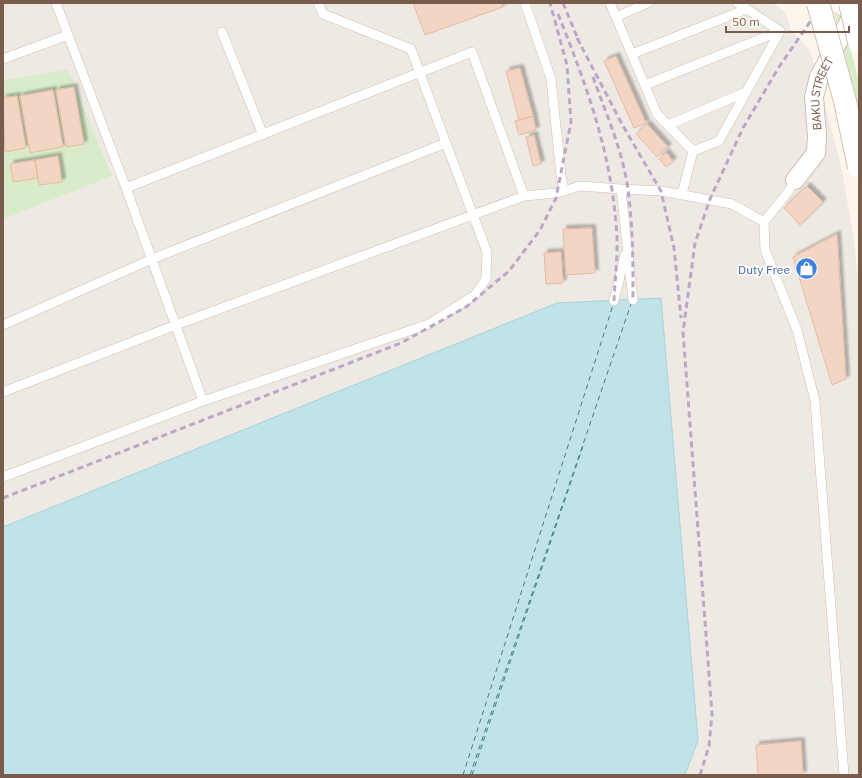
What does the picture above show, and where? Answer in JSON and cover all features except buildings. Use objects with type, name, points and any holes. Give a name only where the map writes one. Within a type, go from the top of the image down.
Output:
[{"type":"main road","points":[[818,3],[845,102],[859,167]]},
{"type":"main road","points":[[854,9],[859,42]]},
{"type":"street","name":"BAKU STREET","points":[[795,180],[816,153],[817,136],[814,97],[819,77],[854,9]]},
{"type":"lane","points":[[56,3],[126,188],[203,401]]},
{"type":"lane","points":[[3,476],[203,401],[429,324],[456,309],[475,295],[486,279],[487,252],[410,49],[323,14],[318,3]]},
{"type":"lane","points":[[525,3],[551,79],[564,191]]},
{"type":"lane","points":[[610,3],[657,114],[693,151]]},
{"type":"lane","points":[[616,17],[648,3]]},
{"type":"lane","points":[[738,3],[780,31]]},
{"type":"lane","points":[[828,3],[854,9]]},
{"type":"lane","points":[[632,54],[747,9]]},
{"type":"lane","points":[[645,85],[780,31]]},
{"type":"lane","points":[[693,151],[719,141],[780,31]]},
{"type":"lane","points":[[222,32],[263,135]]},
{"type":"lane","points":[[3,59],[68,35]]},
{"type":"lane","points":[[126,188],[472,52],[524,196]]},
{"type":"lane","points":[[668,125],[746,92]]},
{"type":"lane","points":[[3,325],[152,259],[446,143]]},
{"type":"lane","points":[[682,194],[693,151]]},
{"type":"lane","points":[[795,180],[788,192],[764,222],[765,250],[797,330],[815,401],[844,775]]},
{"type":"lane","points":[[3,392],[176,325],[524,196],[564,191],[580,186],[661,191],[732,204],[764,222]]},
{"type":"lane","points":[[621,189],[633,300]]},
{"type":"lane","points":[[614,301],[627,247]]},
{"type":"shaded area","points":[[3,3],[773,3],[785,12],[791,30],[810,50],[815,68],[840,161],[853,233],[859,284],[859,775],[685,775],[698,740],[661,298],[557,303],[3,527]]},
{"type":"green space","points":[[832,3],[838,3],[859,81],[859,111]]},
{"type":"green space","points":[[68,70],[112,176],[3,219],[3,80]]},
{"type":"water","points":[[661,298],[698,740],[685,775],[3,775],[3,527],[557,303]]},
{"type":"ferry route","points":[[470,775],[631,304]]},
{"type":"ferry route","points":[[463,775],[613,305]]},
{"type":"ferry route","points":[[472,775],[583,446]]},
{"type":"railway","points":[[3,498],[401,343],[466,307],[509,271],[540,230],[556,198],[571,122],[567,65],[550,3]]},
{"type":"railway","points":[[563,3],[580,44]]},
{"type":"railway","points":[[700,775],[709,746],[712,714],[683,332],[695,243],[710,199],[743,128],[779,67],[823,3]]},
{"type":"railway","points":[[558,14],[587,91],[608,169],[617,233],[614,301]]},
{"type":"railway","points":[[577,38],[623,126],[661,191],[674,248],[681,318]]},
{"type":"railway","points":[[593,77],[614,133],[626,175],[632,231],[633,300]]},
{"type":"place","name":"Duty Free","points":[[806,269]]}]
